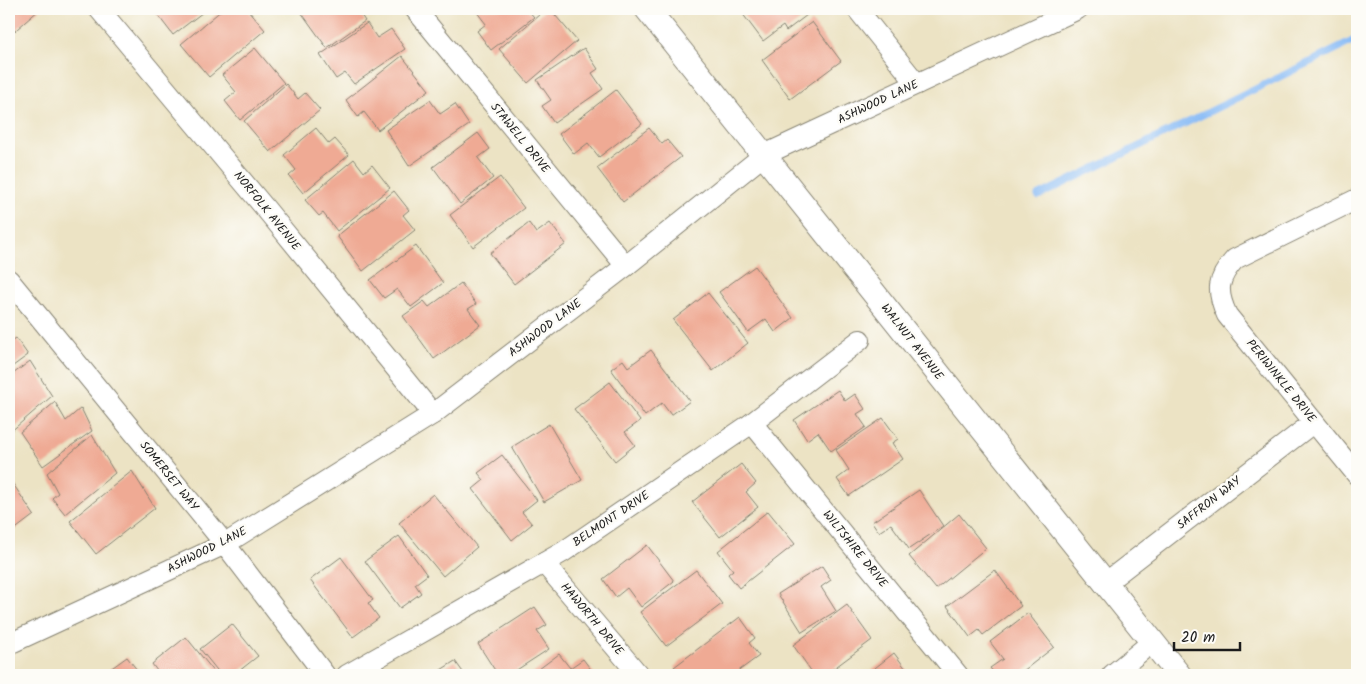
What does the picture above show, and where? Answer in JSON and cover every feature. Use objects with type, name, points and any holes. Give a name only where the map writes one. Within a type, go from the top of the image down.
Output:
[{"type":"street","name":"NORFOLK AVENUE","points":[[99,9],[433,414]]},
{"type":"street","name":"STAWELL DRIVE","points":[[415,9],[626,266]]},
{"type":"street","name":"WALNUT AVENUE","points":[[647,9],[1104,584],[1179,675]]},
{"type":"street","points":[[857,9],[917,84]]},
{"type":"street","name":"ASHWOOD LANE","points":[[9,644],[225,544],[433,414],[626,266],[764,155],[1078,9]]},
{"type":"street","name":"PERIWINKLE DRIVE","points":[[1357,199],[1235,259],[1226,269],[1220,281],[1220,300],[1227,315],[1357,475]]},
{"type":"street","name":"SOMERSET WAY","points":[[9,280],[225,544],[325,675]]},
{"type":"street","name":"BELMONT DRIVE","points":[[347,675],[563,552],[752,423],[860,340]]},
{"type":"street","name":"SAFFRON WAY","points":[[1104,584],[1314,422]]},
{"type":"street","name":"WILTSHIRE DRIVE","points":[[752,423],[958,675]]},
{"type":"street","name":"HAWORTH DRIVE","points":[[544,563],[639,675]]},
{"type":"street","points":[[1112,675],[1152,642]]},
{"type":"building","points":[[9,9],[40,9],[9,36]]},
{"type":"building","points":[[153,9],[207,9],[173,35]]},
{"type":"building","points":[[223,9],[247,9],[265,30],[209,77],[181,44]]},
{"type":"building","points":[[305,9],[357,9],[365,21],[327,48],[301,12]]},
{"type":"building","points":[[479,9],[527,9],[534,17],[491,50],[477,31],[486,24],[476,11]]},
{"type":"building","points":[[546,9],[550,9],[577,41],[528,83],[499,49]]},
{"type":"building","points":[[739,9],[802,9],[807,15],[786,31],[783,26],[763,41]]},
{"type":"building","points":[[812,22],[841,61],[790,99],[762,60]]},
{"type":"building","points":[[367,23],[377,38],[391,29],[405,49],[354,84],[345,73],[336,79],[320,55]]},
{"type":"building","points":[[255,48],[284,83],[240,120],[225,101],[236,92],[222,75]]},
{"type":"building","points":[[584,48],[598,69],[592,73],[603,89],[554,123],[542,106],[551,100],[537,80]]},
{"type":"building","points":[[402,56],[429,90],[378,130],[364,112],[358,117],[346,100]]},
{"type":"building","points":[[286,84],[298,99],[305,93],[320,110],[270,152],[244,121]]},
{"type":"building","points":[[616,90],[642,124],[599,157],[588,143],[574,154],[559,134]]},
{"type":"building","points":[[430,100],[440,114],[455,104],[469,125],[409,166],[386,130]]},
{"type":"building","points":[[316,128],[329,144],[335,139],[349,155],[303,193],[289,176],[296,170],[284,155]]},
{"type":"building","points":[[649,128],[662,144],[667,140],[681,157],[623,202],[597,168]]},
{"type":"building","points":[[478,133],[490,149],[478,158],[493,178],[460,204],[433,167]]},
{"type":"building","points":[[354,159],[364,172],[372,165],[390,188],[337,231],[323,213],[319,216],[305,200]]},
{"type":"building","points":[[500,177],[524,208],[473,247],[450,215]]},
{"type":"building","points":[[394,191],[409,210],[403,215],[415,230],[363,271],[337,236]]},
{"type":"building","points":[[529,223],[536,233],[550,223],[566,244],[514,284],[490,253]]},
{"type":"building","points":[[416,246],[443,283],[411,307],[397,289],[384,298],[370,280]]},
{"type":"building","points":[[755,266],[793,318],[775,332],[766,319],[748,332],[719,292]]},
{"type":"building","points":[[461,283],[476,304],[468,309],[480,325],[434,359],[403,316],[424,301],[429,307]]},
{"type":"building","points":[[708,293],[748,343],[713,371],[673,320]]},
{"type":"building","points":[[16,338],[28,355],[9,369],[9,343]]},
{"type":"building","points":[[651,350],[690,401],[671,415],[662,403],[645,416],[611,369],[623,360],[628,367]]},
{"type":"building","points":[[30,361],[52,396],[9,433],[9,377]]},
{"type":"building","points":[[610,382],[640,421],[625,432],[635,445],[615,461],[574,409]]},
{"type":"building","points":[[838,390],[845,401],[855,394],[865,409],[857,414],[866,427],[831,451],[818,432],[807,440],[794,420]]},
{"type":"building","points":[[55,402],[66,421],[81,408],[92,431],[43,466],[20,432]]},
{"type":"building","points":[[883,418],[898,439],[892,443],[903,459],[849,496],[837,479],[849,470],[836,450]]},
{"type":"building","points":[[549,424],[582,480],[544,502],[512,447]]},
{"type":"building","points":[[92,435],[115,473],[65,514],[52,498],[58,493],[47,473]]},
{"type":"building","points":[[502,455],[537,500],[522,512],[532,524],[512,540],[473,489],[484,480],[478,473]]},
{"type":"building","points":[[741,464],[756,483],[746,492],[758,507],[720,537],[692,502]]},
{"type":"building","points":[[132,471],[155,508],[96,554],[70,521]]},
{"type":"building","points":[[9,478],[34,515],[9,534]]},
{"type":"building","points":[[919,490],[943,526],[909,549],[891,524],[879,532],[872,522]]},
{"type":"building","points":[[433,494],[477,547],[443,576],[399,523]]},
{"type":"building","points":[[768,511],[795,544],[739,588],[728,574],[733,570],[718,551]]},
{"type":"building","points":[[959,514],[986,548],[936,589],[909,556]]},
{"type":"building","points":[[399,536],[427,575],[415,584],[421,593],[400,608],[365,561]]},
{"type":"building","points":[[647,545],[674,581],[641,607],[627,588],[616,597],[603,579]]},
{"type":"building","points":[[341,557],[373,600],[368,603],[379,618],[353,637],[310,580]]},
{"type":"building","points":[[822,566],[831,580],[821,587],[836,611],[802,632],[778,594]]},
{"type":"building","points":[[696,570],[722,604],[666,646],[640,612]]},
{"type":"building","points":[[995,570],[1021,606],[983,635],[979,630],[970,637],[947,606]]},
{"type":"building","points":[[847,605],[872,640],[825,675],[814,675],[793,645]]},
{"type":"building","points":[[535,607],[547,625],[537,631],[549,649],[509,675],[498,675],[478,644]]},
{"type":"building","points":[[1028,613],[1054,647],[1018,675],[996,675],[990,668],[1003,659],[990,642]]},
{"type":"building","points":[[740,617],[755,638],[749,643],[759,656],[733,675],[680,675],[674,667]]},
{"type":"building","points":[[232,624],[258,656],[234,675],[221,675],[200,649]]},
{"type":"building","points":[[186,637],[215,675],[160,675],[152,664]]},
{"type":"building","points":[[894,653],[909,673],[906,675],[866,675]]},
{"type":"building","points":[[559,654],[570,668],[583,659],[595,675],[531,675]]},
{"type":"building","points":[[127,657],[141,675],[102,675]]},
{"type":"building","points":[[455,661],[465,675],[433,675]]},
{"type":"waterway","points":[[1038,196],[1357,39]]}]
